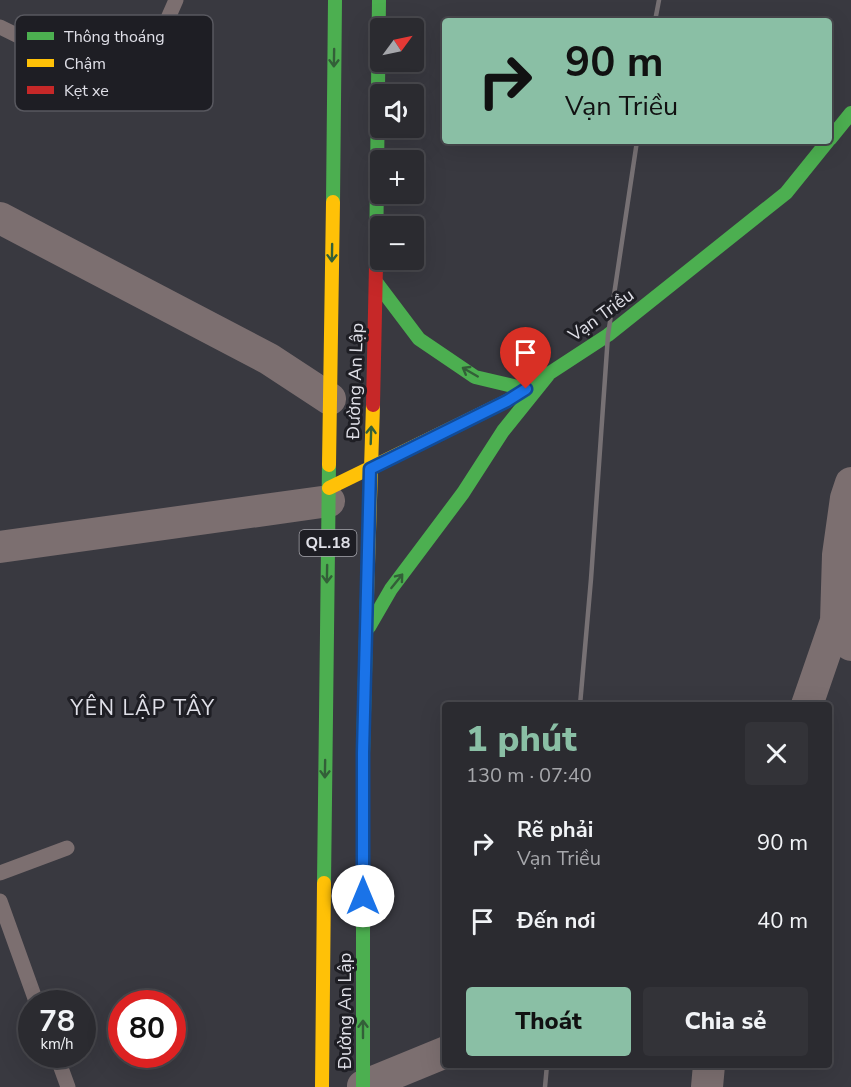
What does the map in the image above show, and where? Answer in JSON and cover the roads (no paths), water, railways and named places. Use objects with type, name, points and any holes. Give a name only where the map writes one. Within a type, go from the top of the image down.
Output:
[{"type":"main road","name":"Đường An Lập","points":[[322,1087],[335,0]]},
{"type":"main road","name":"Đường An Lập","points":[[363,1086],[363,753],[376,282],[379,0]]},
{"type":"main road","name":"Vạn Triều","points":[[832,136],[851,113]]},
{"type":"main road","name":"Vạn Triều","points":[[328,494],[370,469],[507,401],[608,335],[786,193],[826,144]]},
{"type":"main road","points":[[376,282],[419,339],[475,377],[526,389]]},
{"type":"main road","points":[[366,631],[390,589],[463,493],[503,430],[548,375]]},
{"type":"street","points":[[0,218],[268,359],[330,399]]},
{"type":"street","points":[[809,702],[844,633],[838,555],[846,498],[851,483]]},
{"type":"street","points":[[0,547],[328,494]]},
{"type":"street","points":[[363,1086],[442,1054]]},
{"type":"street","points":[[707,1087],[709,1068]]},
{"type":"lane","points":[[169,15],[176,0]]},
{"type":"lane","points":[[0,27],[15,34]]},
{"type":"lane","points":[[0,873],[67,848]]},
{"type":"lane","points":[[0,901],[32,990]]},
{"type":"lane","points":[[61,1068],[68,1087]]},
{"type":"railway","points":[[656,18],[659,0]]},
{"type":"railway","points":[[580,702],[608,335],[637,144]]},
{"type":"railway","points":[[545,1087],[547,1068]]},
{"type":"district","name":"YÊN LẬP TÂY","points":[[143,708]]}]
